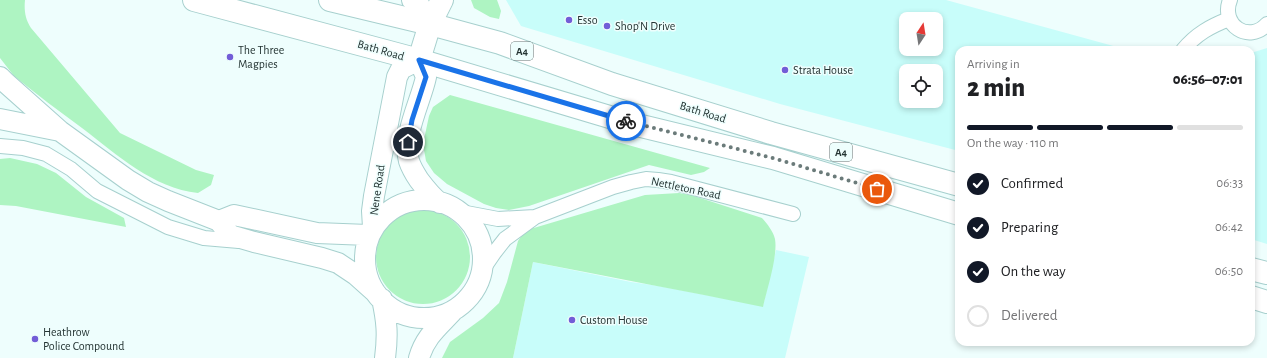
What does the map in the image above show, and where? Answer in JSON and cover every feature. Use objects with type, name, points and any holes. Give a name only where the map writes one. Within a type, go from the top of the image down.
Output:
[{"type":"main road","name":"Bath Road","points":[[194,0],[419,60],[633,124],[773,158],[955,213]]},
{"type":"main road","name":"Bath Road","points":[[330,0],[430,24],[500,43],[612,84],[771,133],[949,180]]},
{"type":"main road","points":[[419,60],[430,24],[442,0]]},
{"type":"main road","points":[[1255,270],[1267,273]]},
{"type":"main road","points":[[1255,298],[1267,302]]},
{"type":"street","points":[[412,0],[420,6],[430,24]]},
{"type":"street","points":[[1230,0],[1228,5],[1229,19],[1239,30],[1254,32],[1267,24]]},
{"type":"street","points":[[1186,46],[1208,27],[1229,19]]},
{"type":"street","points":[[419,60],[426,77],[409,134],[409,160],[415,174],[427,191],[440,203]]},
{"type":"street","name":"Nene Road","points":[[371,231],[374,196],[397,76],[401,69],[419,60]]},
{"type":"street","points":[[0,77],[60,131],[134,184],[168,201],[219,221],[230,235],[338,263],[356,275],[378,296],[389,306],[407,316],[430,318],[452,312],[459,308],[476,288],[481,272],[482,259],[480,238],[476,228],[461,212],[440,203],[407,201],[386,211],[371,231],[365,248],[365,259],[370,282],[378,296],[387,324],[387,346],[385,358]]},
{"type":"street","points":[[0,119],[60,131]]},
{"type":"street","points":[[0,146],[23,148],[46,154],[71,170],[97,191],[168,228],[204,238],[254,242]]},
{"type":"street","name":"Nettleton Road","points":[[481,272],[505,239],[535,217],[613,187],[646,179],[671,182],[793,214]]},
{"type":"street","name":"Nettleton Road","points":[[461,212],[498,219],[535,217]]},
{"type":"street","points":[[219,221],[234,215],[317,233],[371,231]]},
{"type":"street","points":[[419,358],[426,339],[452,312]]},
{"type":"shaded area","points":[[506,0],[946,0],[1113,46],[955,46],[955,150],[780,104],[521,26]]},
{"type":"shaded area","points":[[1267,48],[1267,244],[1255,240],[1255,52]]},
{"type":"shaded area","points":[[776,250],[809,257],[785,358],[513,358],[533,262],[631,282],[763,306]]},
{"type":"green space","points":[[0,0],[25,0],[25,14],[31,28],[120,133],[196,170],[214,175],[211,185],[198,193],[182,190],[166,185],[136,169],[14,76],[0,58]]},
{"type":"green space","points":[[471,0],[497,0],[501,11],[499,19],[490,17],[474,8]]},
{"type":"green space","points":[[450,95],[710,168],[704,172],[691,175],[649,165],[529,206],[509,210],[496,208],[484,204],[447,184],[434,173],[426,161],[423,144],[429,116],[433,107]]},
{"type":"green space","points":[[10,158],[37,164],[56,173],[86,197],[124,218],[126,227],[16,206],[0,205],[0,159]]},
{"type":"green space","points":[[679,193],[691,195],[762,218],[772,231],[776,246],[774,263],[763,307],[533,262],[513,358],[442,358],[450,342],[483,318],[499,303],[507,282],[518,241],[527,230],[645,195]]},
{"type":"green space","points":[[423,210],[441,213],[456,224],[467,239],[470,257],[467,275],[456,290],[441,301],[423,304],[405,301],[390,290],[379,275],[376,257],[379,239],[390,224],[405,213]]},
{"type":"way so far","points":[[626,121],[773,158],[877,189]]},
{"type":"place","name":"Esso","points":[[569,20]]},
{"type":"place","name":"Shop'N Drive","points":[[607,26]]},
{"type":"place","name":"The Three Magpies","points":[[230,57]]},
{"type":"place","name":"Strata House","points":[[785,70]]},
{"type":"place","name":"Custom House","points":[[572,320]]},
{"type":"place","name":"Heathrow Police Compound","points":[[35,339]]},
{"type":"route","points":[[408,142],[412,120],[425,84],[426,77],[419,60],[626,121]]}]
